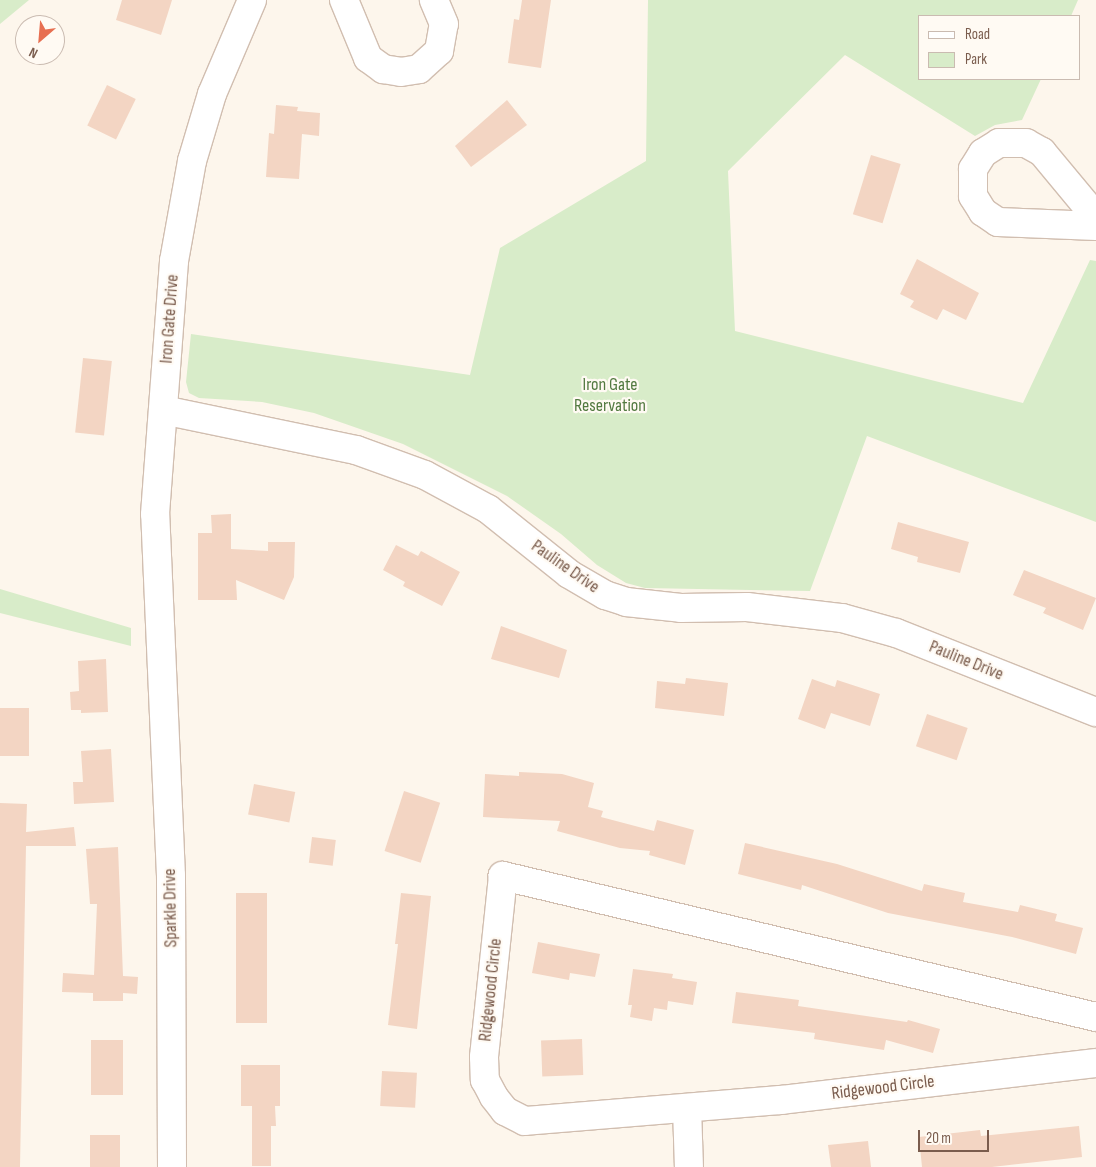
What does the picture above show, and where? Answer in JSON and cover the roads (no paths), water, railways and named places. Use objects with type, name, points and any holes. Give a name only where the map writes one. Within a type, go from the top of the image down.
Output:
[{"type":"street","name":"Iron Gate Drive","points":[[160,650],[155,514],[174,261],[192,161],[212,94],[252,0]]},
{"type":"street","points":[[344,0],[368,58],[383,69],[401,72],[419,69],[439,51],[444,24],[434,0]]},
{"type":"street","points":[[1096,217],[1042,152],[1026,143],[999,143],[983,153],[973,169],[973,196],[982,212],[998,222],[1007,225],[1096,226]]},
{"type":"street","name":"Pauline Drive","points":[[163,410],[356,450],[426,475],[488,509],[569,574],[605,595],[626,602],[681,608],[747,607],[842,618],[896,634],[1096,712]]},
{"type":"street","name":"Sparkle Drive","points":[[160,650],[171,876],[172,1167]]},
{"type":"street","name":"Ridgewood Circle","points":[[1096,1017],[503,876],[484,1057],[485,1080],[494,1097],[506,1111],[525,1122],[686,1108],[1096,1063]]},
{"type":"street","points":[[686,1108],[689,1167]]},
{"type":"park label","name":"Iron Gate Reservation","points":[[610,396]]}]
